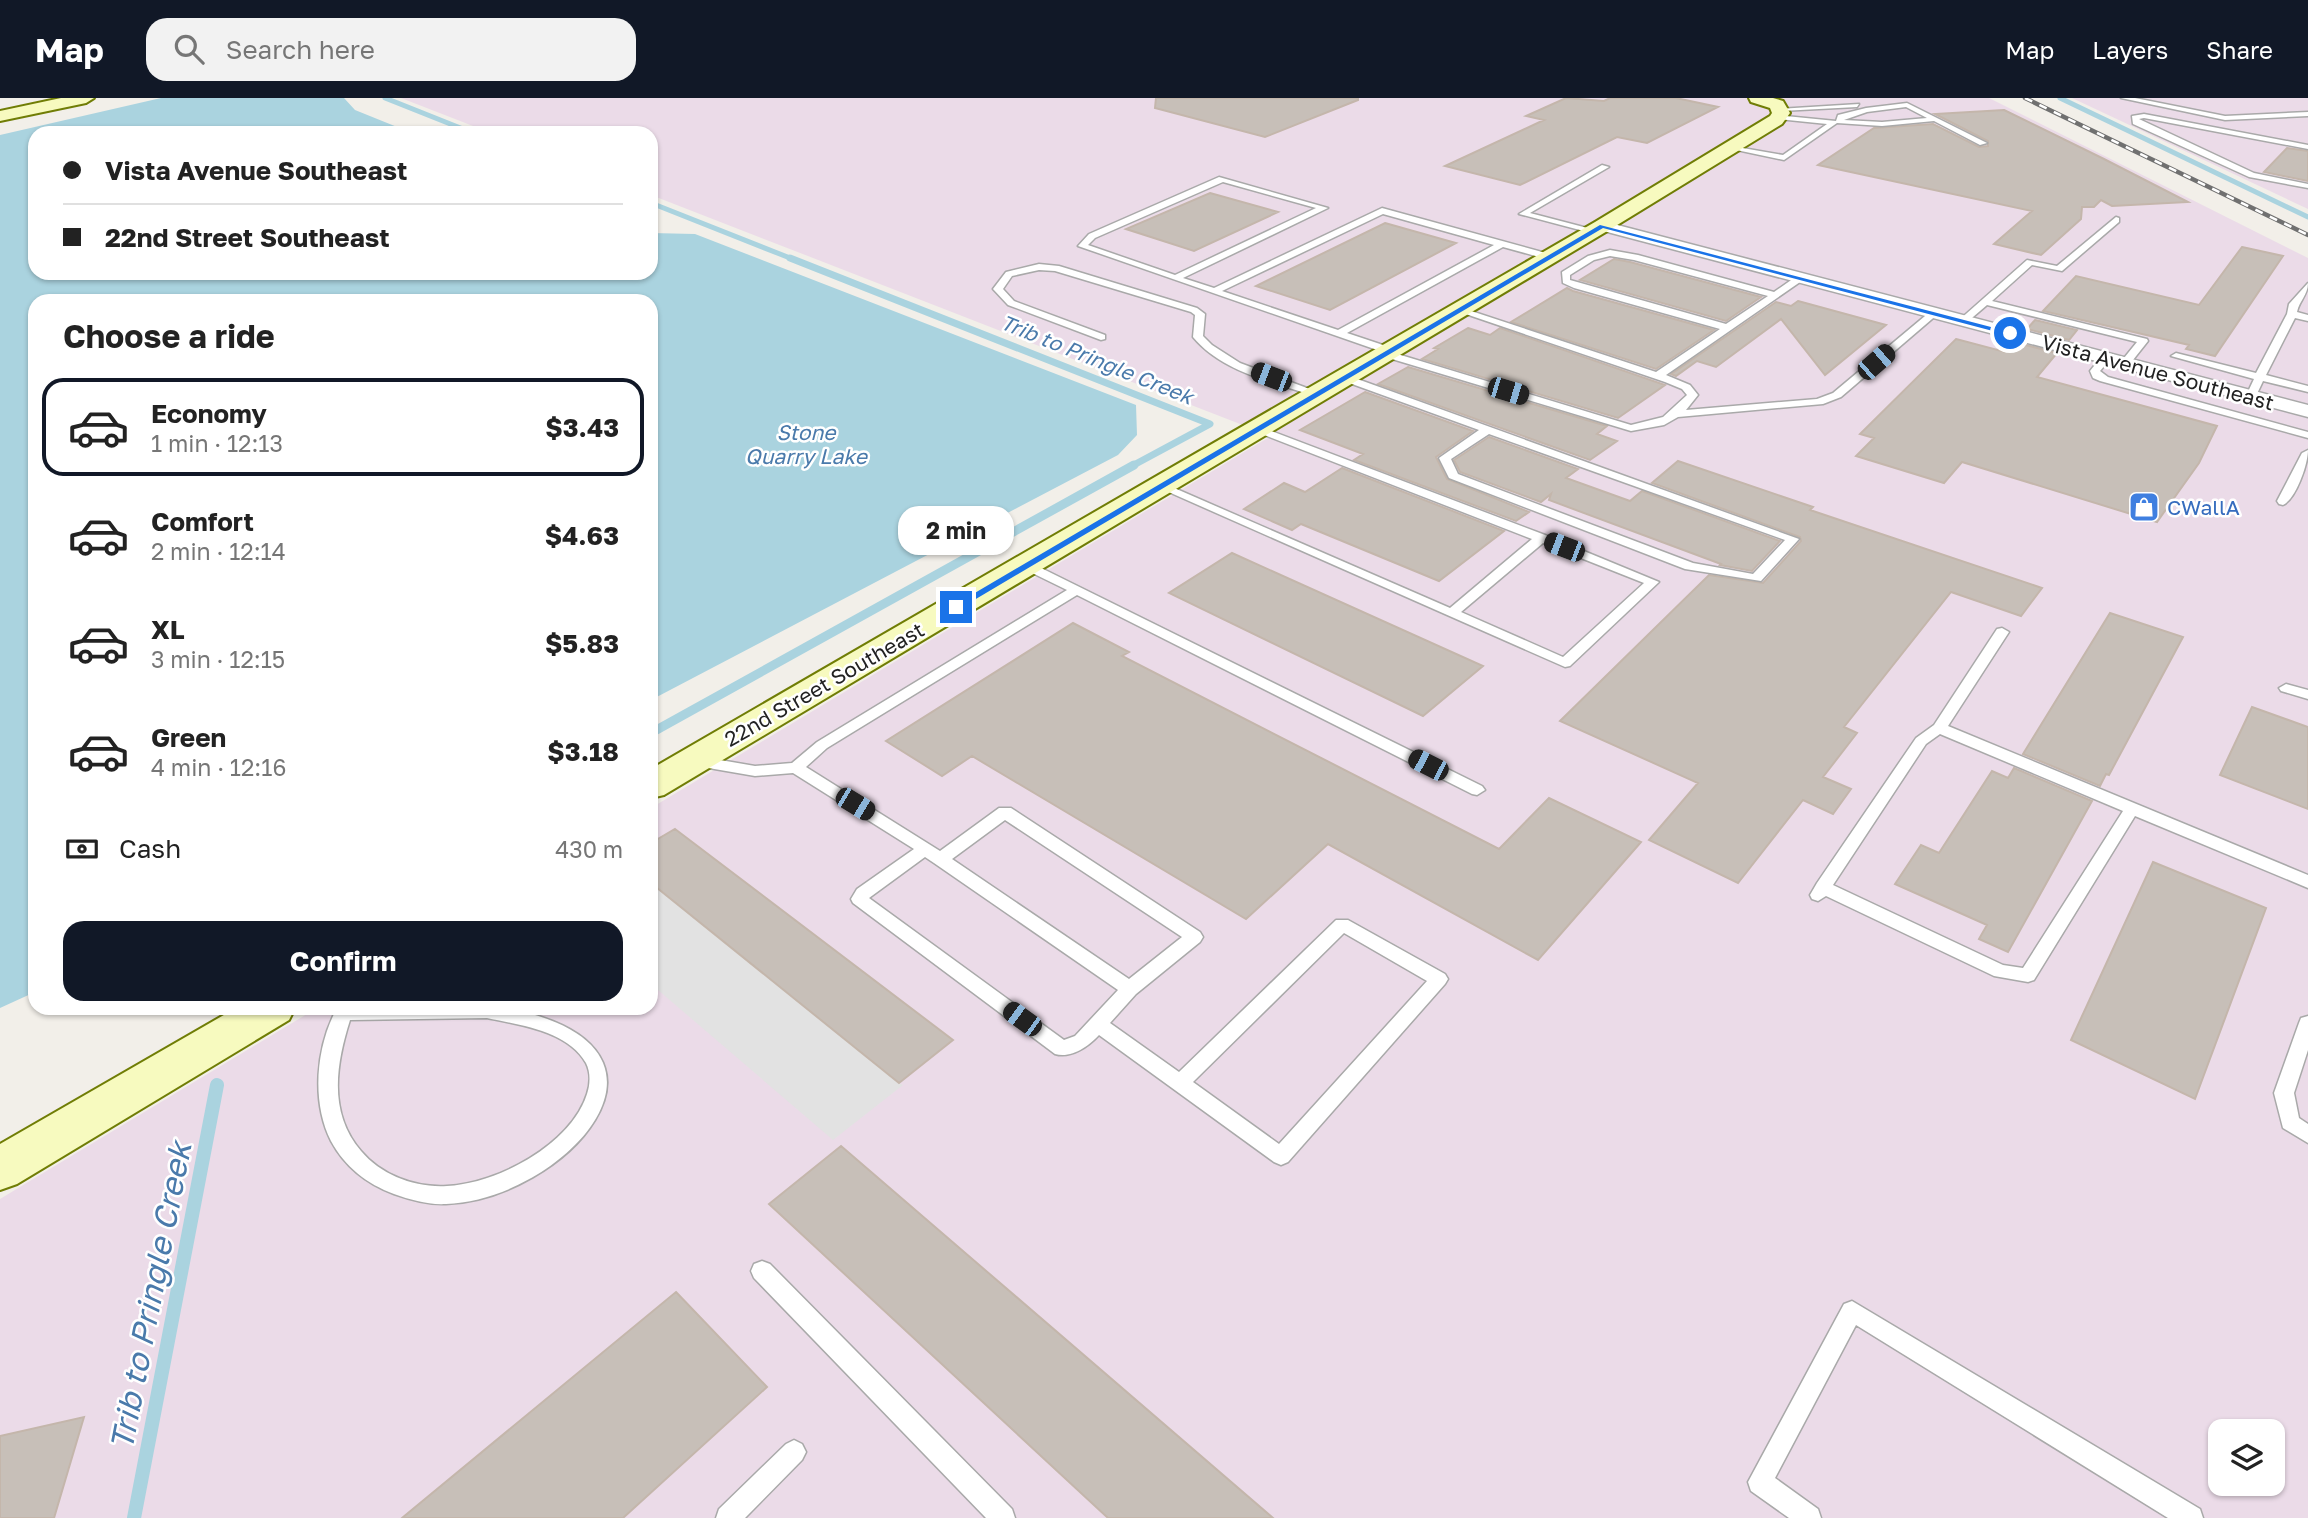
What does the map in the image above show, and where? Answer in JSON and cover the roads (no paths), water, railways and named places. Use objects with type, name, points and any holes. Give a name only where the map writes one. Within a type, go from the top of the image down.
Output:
[{"type":"street","points":[[0,116],[86,98]]},
{"type":"street","name":"22nd Street Southeast","points":[[658,782],[1731,148],[1773,107]]},
{"type":"street","name":"Vista Avenue Southeast","points":[[1597,229],[1800,278],[2308,411]]},
{"type":"street","points":[[0,1169],[261,1015]]},
{"type":"lane","points":[[1846,98],[1873,103]]},
{"type":"lane","points":[[2124,98],[2225,118],[2308,114]]},
{"type":"lane","points":[[1731,148],[1784,158],[1841,117],[1906,101]]},
{"type":"lane","points":[[1773,107],[1906,101],[1983,143]]},
{"type":"lane","points":[[1773,107],[1837,122],[1882,124],[1935,119]]},
{"type":"lane","points":[[2308,147],[2144,116],[2135,118],[2136,122],[2252,175],[2308,186]]},
{"type":"lane","points":[[1597,229],[1523,214],[1605,166]]},
{"type":"lane","points":[[1175,278],[1324,208],[1222,179],[1092,236],[1082,246],[1388,352],[1631,428],[1657,424],[1678,414],[1819,402],[1838,395],[1934,313]]},
{"type":"lane","points":[[1215,291],[1382,211],[1550,257]]},
{"type":"lane","points":[[1963,321],[2030,262],[2059,269],[2116,220]]},
{"type":"lane","points":[[1339,334],[1502,244]]},
{"type":"lane","points":[[1728,328],[1577,286],[1566,281],[1565,274],[1591,258],[1610,253],[1635,257],[1776,295]]},
{"type":"lane","points":[[1101,337],[1011,303],[998,289],[1009,274],[1026,269],[1056,268],[1194,310],[1200,314],[1198,337],[1210,351],[1229,361],[1318,394]]},
{"type":"lane","points":[[1658,376],[1800,278]]},
{"type":"lane","points":[[2251,396],[2292,314],[2294,304],[2308,286]]},
{"type":"lane","points":[[1984,302],[2143,341],[2125,363]]},
{"type":"lane","points":[[1459,310],[1686,387],[1693,395],[1678,414]]},
{"type":"lane","points":[[2292,314],[2308,318]]},
{"type":"lane","points":[[2176,356],[2308,388]]},
{"type":"lane","points":[[2106,358],[2095,371],[2097,376],[2104,379],[2308,435]]},
{"type":"lane","points":[[1345,378],[1488,429],[1793,539],[1756,578],[1690,566],[1453,476],[1445,458],[1488,429]]},
{"type":"lane","points":[[1161,486],[1565,663],[1653,582],[1258,429]]},
{"type":"lane","points":[[2283,500],[2308,453]]},
{"type":"lane","points":[[1451,614],[1541,538]]},
{"type":"lane","points":[[1027,565],[1477,790]]},
{"type":"lane","points":[[796,768],[822,745],[1077,590]]},
{"type":"lane","points":[[2002,632],[1939,728],[1921,741],[1821,891],[2000,971],[2028,975],[2132,809]]},
{"type":"lane","points":[[2286,688],[2308,695]]},
{"type":"lane","points":[[1939,728],[2308,882]]},
{"type":"lane","points":[[694,760],[755,771],[796,768],[932,854],[1130,989]]},
{"type":"lane","points":[[1005,812],[1194,937],[1130,989],[1082,1041],[1062,1049],[859,900],[863,892],[932,854],[1005,812]]},
{"type":"lane","points":[[1097,1024],[1281,1156],[1439,979],[1342,924],[1180,1083]]},
{"type":"lane","points":[[340,1015],[326,1077],[328,1106],[337,1131],[347,1151],[365,1168],[396,1186],[425,1195],[453,1194],[494,1185],[530,1168],[564,1147],[590,1114],[600,1085],[594,1060],[573,1039],[540,1022],[506,1015]]},
{"type":"lane","points":[[2308,1023],[2284,1093],[2290,1122],[2308,1135]]},
{"type":"lane","points":[[762,1271],[1003,1518]]},
{"type":"lane","points":[[1809,1518],[1760,1482],[1852,1311],[2191,1518]]},
{"type":"lane","points":[[727,1518],[794,1452]]},
{"type":"water","name":"Stone Quarry Lake","points":[[161,98],[344,98],[355,110],[395,126],[39,126]]},
{"type":"water","name":"Stone Quarry Lake","points":[[28,129],[28,280],[658,280],[658,233],[695,234],[1136,405],[1137,435],[1118,455],[658,696],[658,294],[28,294],[28,995],[0,1008],[0,135]]},
{"type":"waterway","name":"Trib to Pringle Creek","points":[[385,98],[455,126]]},
{"type":"waterway","name":"Trib to Pringle Creek","points":[[2060,98],[2308,217]]},
{"type":"waterway","name":"Trib to Pringle Creek","points":[[658,206],[795,260]]},
{"type":"waterway","name":"Trib to Pringle Creek","points":[[790,258],[1210,424],[1130,467]]},
{"type":"waterway","name":"Trib to Pringle Creek","points":[[658,729],[1134,465]]},
{"type":"waterway","name":"Trib to Pringle Creek","points":[[134,1518],[217,1085]]},
{"type":"railway","points":[[2025,98],[2308,235]]},
{"type":"place","name":"CWallA","points":[[2144,507]]}]
